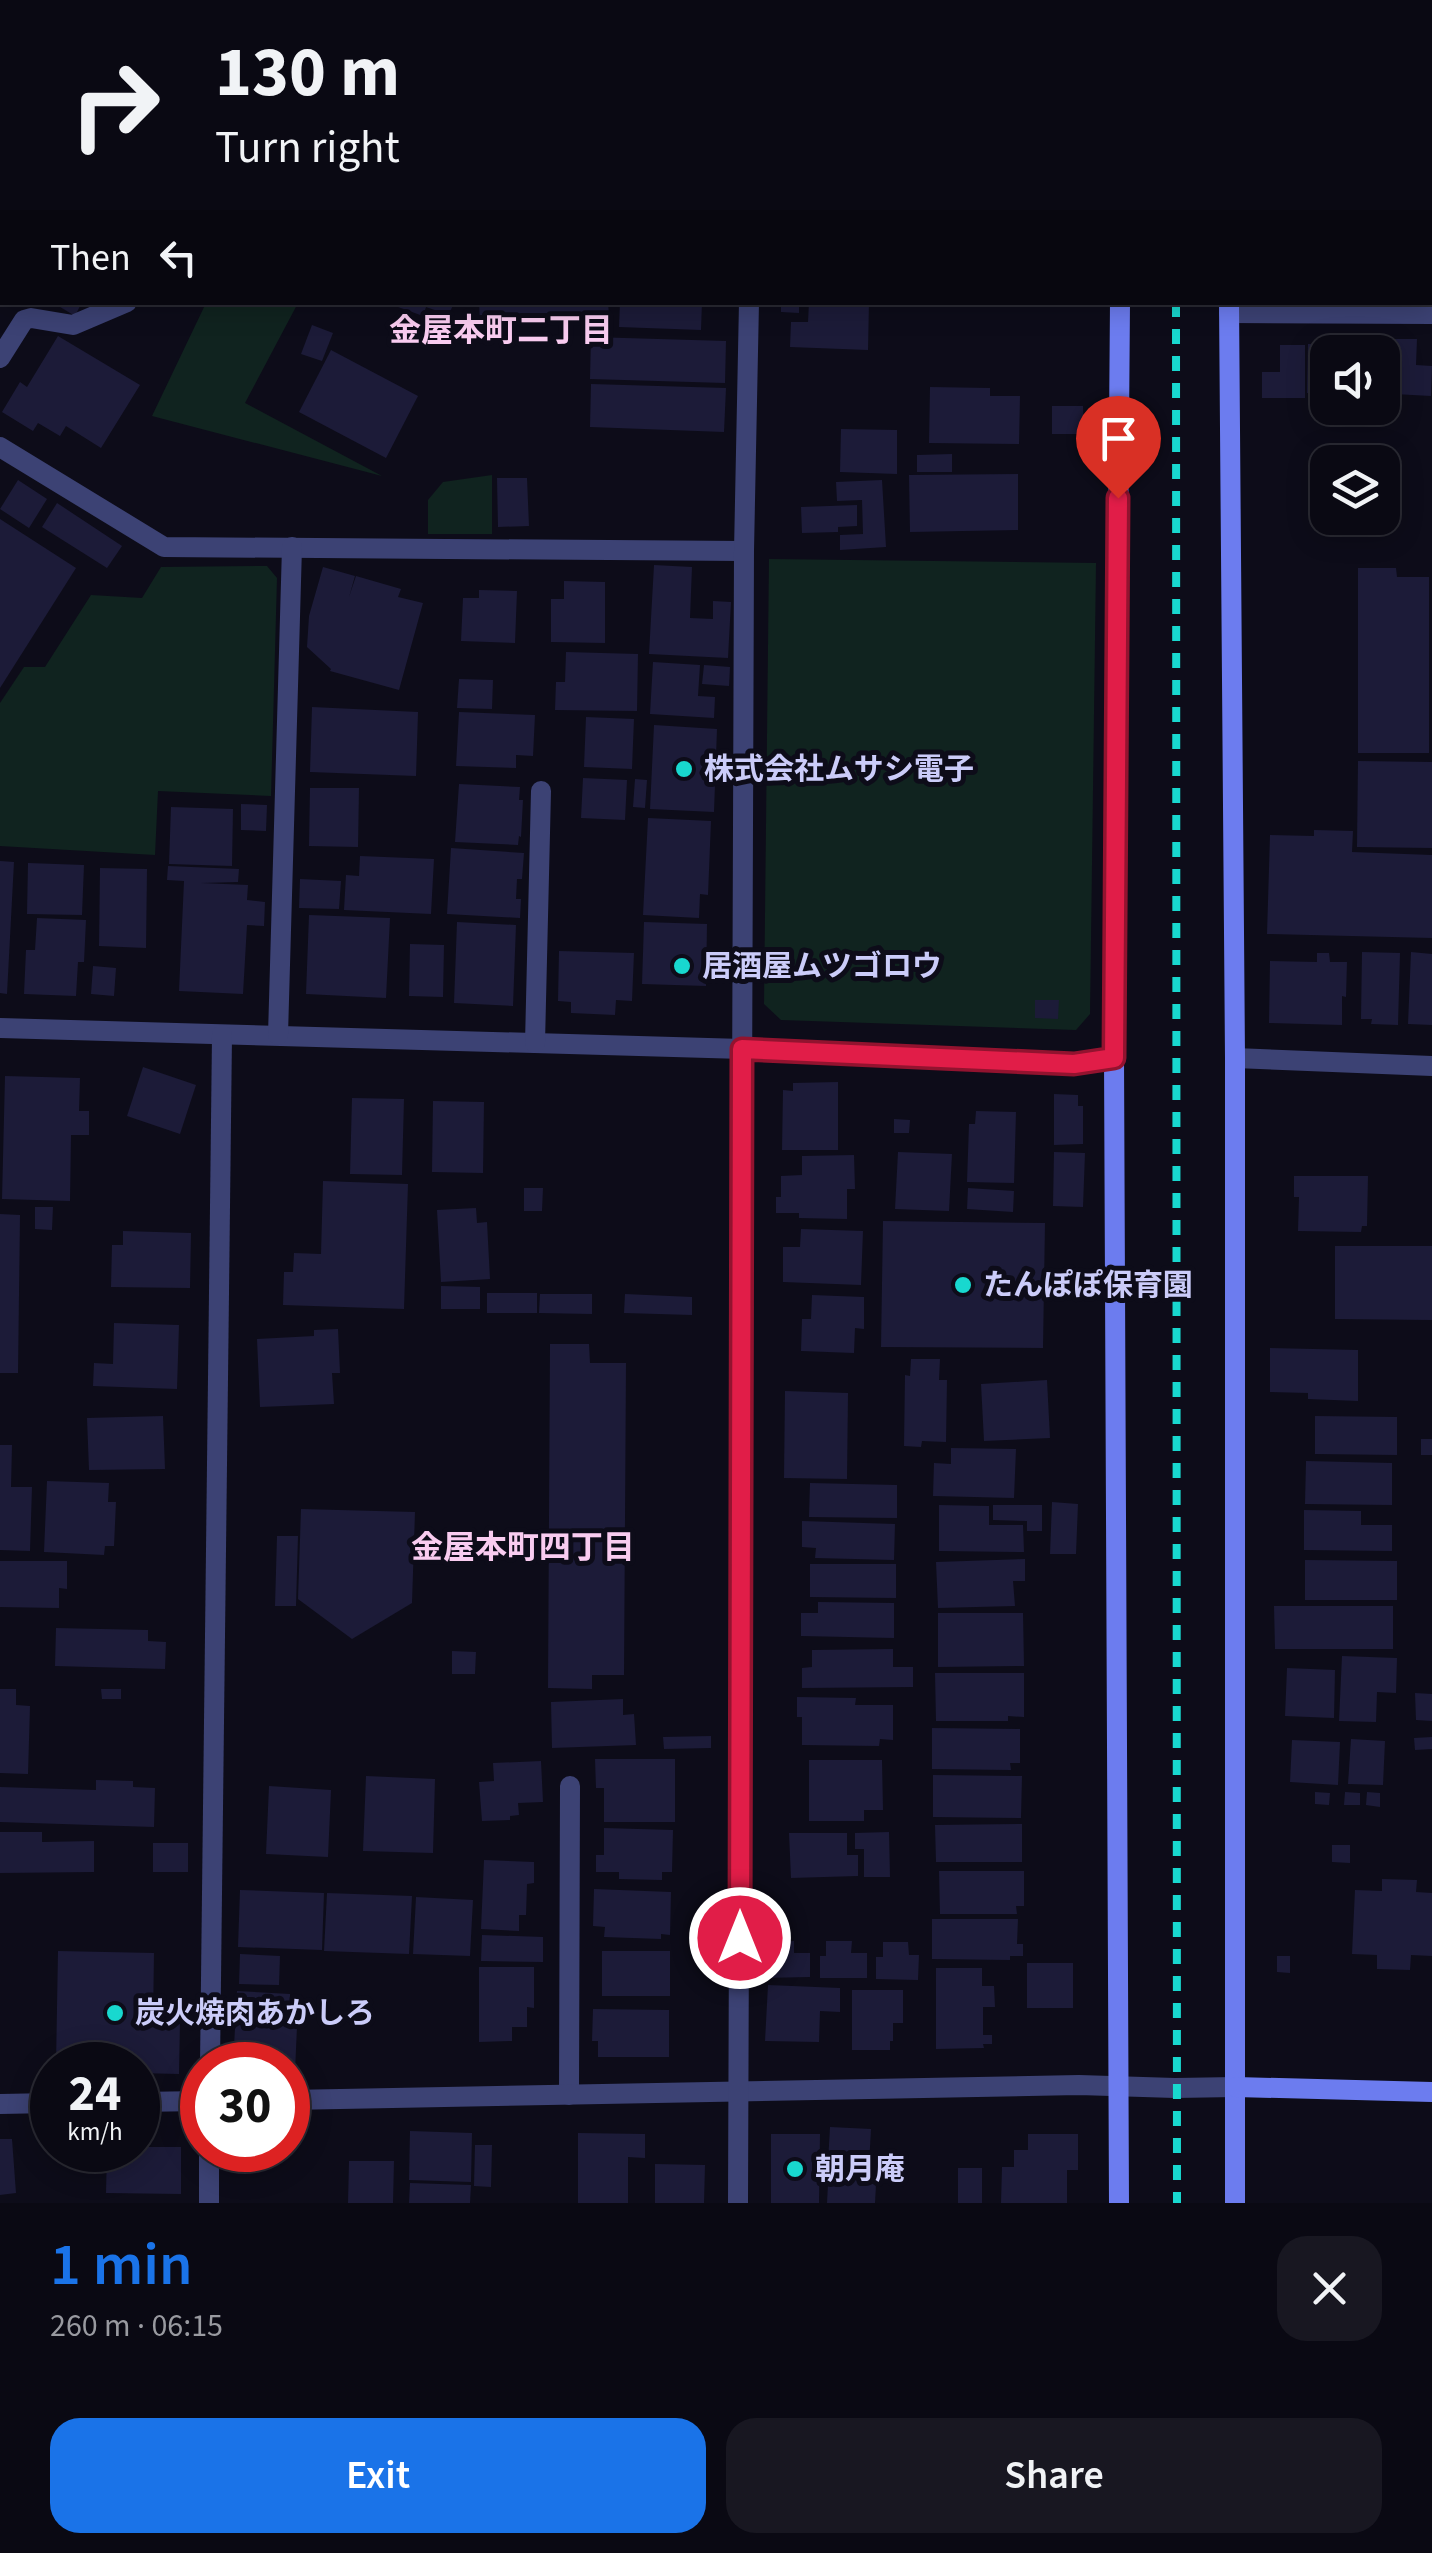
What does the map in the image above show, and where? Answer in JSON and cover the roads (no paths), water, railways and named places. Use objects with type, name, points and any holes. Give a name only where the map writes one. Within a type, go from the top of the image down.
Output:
[{"type":"street","points":[[0,358],[24,320],[73,325],[120,305]]},
{"type":"street","points":[[738,2203],[744,551],[749,305]]},
{"type":"street","points":[[1119,2203],[1114,1058],[1120,305]]},
{"type":"street","points":[[1236,2203],[1230,308],[1432,314]]},
{"type":"street","points":[[0,447],[164,547],[744,551]]},
{"type":"street","points":[[278,1035],[292,547]]},
{"type":"street","points":[[534,1042],[541,791]]},
{"type":"street","points":[[0,1028],[534,1042],[1074,1064],[1114,1058]]},
{"type":"street","points":[[210,2042],[222,1035]]},
{"type":"street","points":[[1235,1058],[1432,1066]]},
{"type":"street","points":[[569,2095],[570,1786]]},
{"type":"street","points":[[310,2100],[1078,2084],[1432,2092]]},
{"type":"street","points":[[0,2104],[30,2103]]},
{"type":"street","points":[[209,2172],[209,2203]]},
{"type":"railway","points":[[1176,305],[1177,2203]]},
{"type":"place","name":"株式会社ムサシ電子","points":[[684,769]]},
{"type":"place","name":"居酒屋ムツゴロウ","points":[[682,966]]},
{"type":"place","name":"たんぽぽ保育園","points":[[963,1285]]},
{"type":"place","name":"炭火焼肉あかしろ","points":[[115,2013]]},
{"type":"place","name":"朝月庵","points":[[795,2169]]},
{"type":"district","name":"金屋本町二丁目","points":[[501,330]]},
{"type":"district","name":"金屋本町四丁目","points":[[523,1547]]}]
